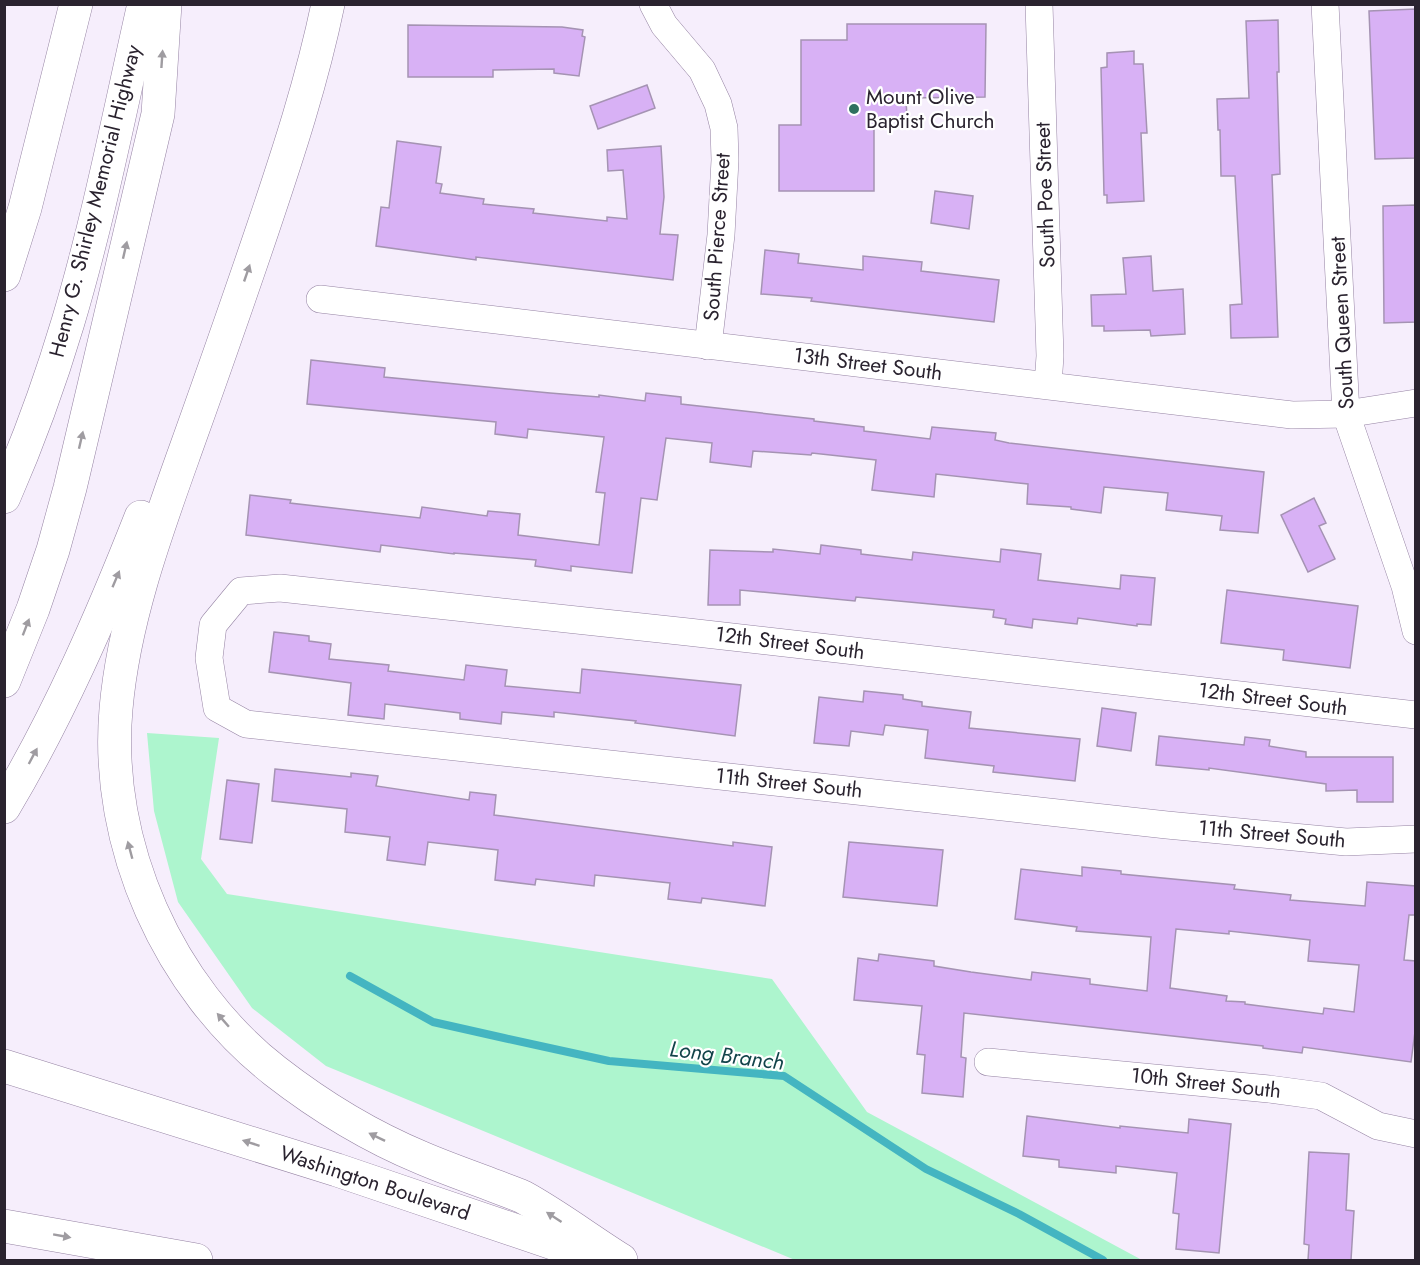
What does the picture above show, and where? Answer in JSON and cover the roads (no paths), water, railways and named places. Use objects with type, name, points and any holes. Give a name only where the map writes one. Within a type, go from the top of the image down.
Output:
[{"type":"highway","points":[[4,275],[25,208],[76,4]]},
{"type":"highway","name":"Henry G. Shirley Memorial Highway","points":[[4,497],[44,395],[68,322],[86,255],[144,4]]},
{"type":"highway","points":[[4,681],[50,560],[70,488],[158,114],[165,4]]},
{"type":"highway","points":[[302,110],[307,4]]},
{"type":"highway","points":[[328,4],[302,110],[149,557],[129,635],[116,710],[115,742],[119,802],[135,867],[148,902],[181,966],[201,994],[246,1047],[328,1110],[356,1126],[417,1156],[522,1197],[621,1260]]},
{"type":"highway","points":[[4,807],[47,729],[98,623],[144,508],[175,417],[228,328]]},
{"type":"highway","points":[[4,1066],[144,1109]]},
{"type":"highway","points":[[4,1089],[144,1109]]},
{"type":"highway","name":"Washington Boulevard","points":[[144,1109],[337,1170],[606,1260]]},
{"type":"highway","points":[[4,1226],[196,1260]]},
{"type":"street","name":"South Pierce Street","points":[[653,4],[664,25],[702,70],[718,104],[724,128],[725,160],[721,235],[708,345]]},
{"type":"street","name":"South Poe Street","points":[[1039,4],[1050,356],[1048,385]]},
{"type":"street","name":"South Queen Street","points":[[1325,4],[1346,414],[1405,586],[1416,631]]},
{"type":"street","name":"13th Street South","points":[[320,299],[1292,415],[1346,414],[1416,403]]},
{"type":"street","name":"12th Street South","points":[[209,658],[213,625],[241,591],[280,588],[1416,715]]},
{"type":"street","name":"11th Street South","points":[[209,658],[217,708],[246,724],[1167,825],[1346,842],[1416,839]]},
{"type":"street","name":"10th Street South","points":[[988,1062],[1321,1096],[1378,1126],[1416,1134]]},
{"type":"waterway","name":"Long Branch","points":[[350,976],[433,1022],[609,1061],[784,1076],[926,1169],[1019,1214],[1103,1260]]},
{"type":"place","name":"Mount Olive Baptist Church","points":[[854,109]]}]
